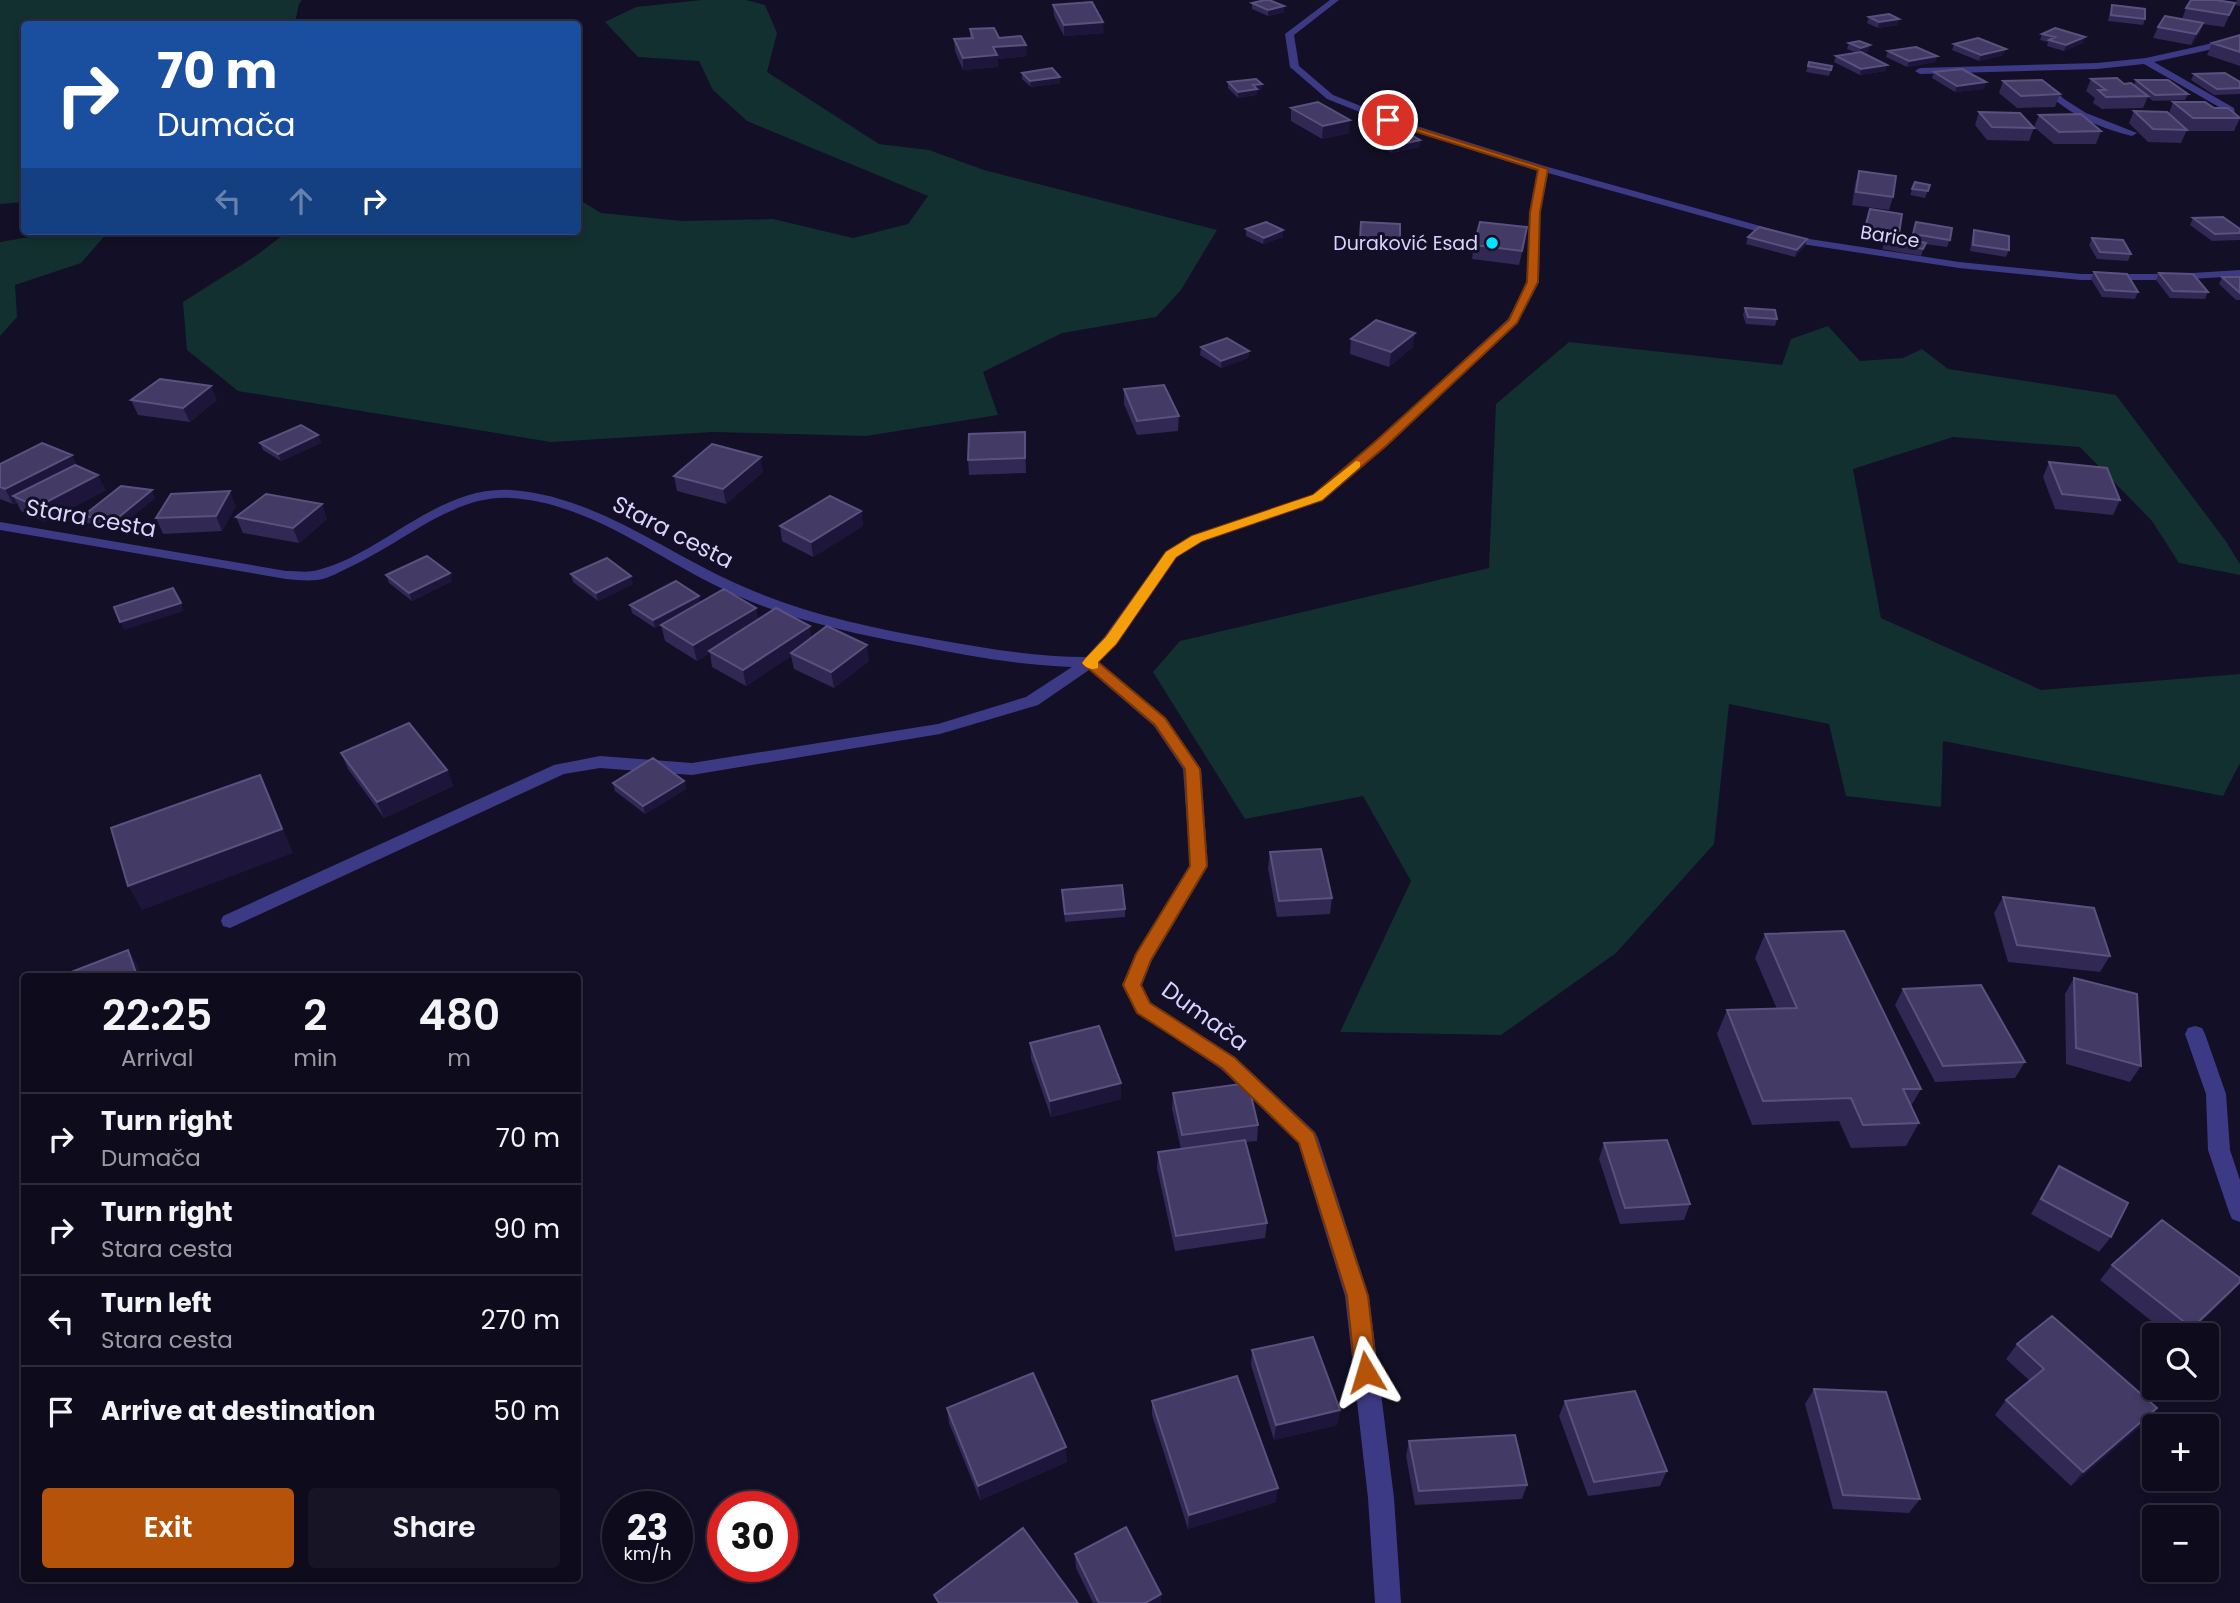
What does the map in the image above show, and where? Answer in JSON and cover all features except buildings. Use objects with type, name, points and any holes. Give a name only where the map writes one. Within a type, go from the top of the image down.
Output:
[{"type":"street","points":[[230,921],[560,769],[600,762],[692,769],[891,739],[951,726],[1032,701],[1090,663],[1111,640],[1171,554],[1197,538],[1318,498],[1382,443],[1513,321],[1533,282],[1535,212],[1544,169],[1388,120],[1330,97],[1294,67],[1289,34],[1335,0]]},
{"type":"street","points":[[1920,71],[2029,70],[2146,61],[2240,40]]},
{"type":"street","points":[[2146,61],[2231,110],[2232,124]]},
{"type":"street","points":[[2029,70],[2050,92],[2085,118],[2106,127],[2132,133]]},
{"type":"street","name":"Barice","points":[[1544,169],[1802,240],[1946,263],[2081,276],[2176,277],[2240,273]]},
{"type":"street","name":"Stara cesta","points":[[0,526],[286,575],[318,575],[354,561],[456,505],[487,494],[511,494],[541,499],[591,516],[625,530],[683,565],[758,599],[858,630],[1004,658],[1048,663],[1090,663]]},
{"type":"street","name":"Dumača","points":[[1090,663],[1160,722],[1192,769],[1199,866],[1143,959],[1132,985],[1144,1008],[1228,1063],[1307,1138],[1357,1296],[1381,1498],[1388,1603]]},
{"type":"street","points":[[2195,1034],[2216,1094],[2219,1150],[2240,1212]]},
{"type":"green space","points":[[0,0],[302,0],[295,21],[21,21],[21,202],[0,204]]},
{"type":"green space","points":[[702,0],[746,0],[765,5],[777,33],[767,72],[879,144],[929,150],[984,170],[1217,230],[1181,290],[1156,317],[1062,333],[983,372],[998,415],[866,436],[713,432],[551,442],[238,391],[187,350],[183,302],[257,255],[283,235],[581,235],[581,201],[601,213],[682,221],[773,219],[853,238],[908,224],[928,196],[747,121],[713,90],[699,61],[638,57],[605,22],[636,7]]},
{"type":"green space","points":[[41,235],[106,235],[81,263],[15,285],[17,317],[0,336],[0,242]]},
{"type":"green space","points":[[1828,326],[1860,361],[1903,358],[1922,349],[1948,369],[2116,395],[2225,540],[2240,564],[2240,575],[2179,563],[2152,521],[2080,447],[1953,437],[1853,469],[1881,618],[2041,690],[2240,674],[2240,763],[2223,796],[1943,741],[1941,807],[1846,796],[1829,724],[1729,704],[1714,844],[1616,953],[1501,1035],[1340,1032],[1411,881],[1363,796],[1245,819],[1153,672],[1180,641],[1489,568],[1496,404],[1569,342],[1782,365],[1791,339]]},
{"type":"slow traffic","points":[[1093,665],[1090,663],[1111,640],[1171,554],[1197,538],[1318,498],[1356,465]]},
{"type":"place","name":"Duraković Esad","points":[[1492,243]]},
{"type":"route","points":[[1366,1372],[1357,1296],[1307,1138],[1228,1063],[1144,1008],[1132,985],[1143,959],[1199,866],[1192,769],[1160,722],[1090,663],[1111,640],[1171,554],[1197,538],[1318,498],[1382,443],[1513,321],[1533,282],[1535,212],[1544,169],[1388,120]]}]
